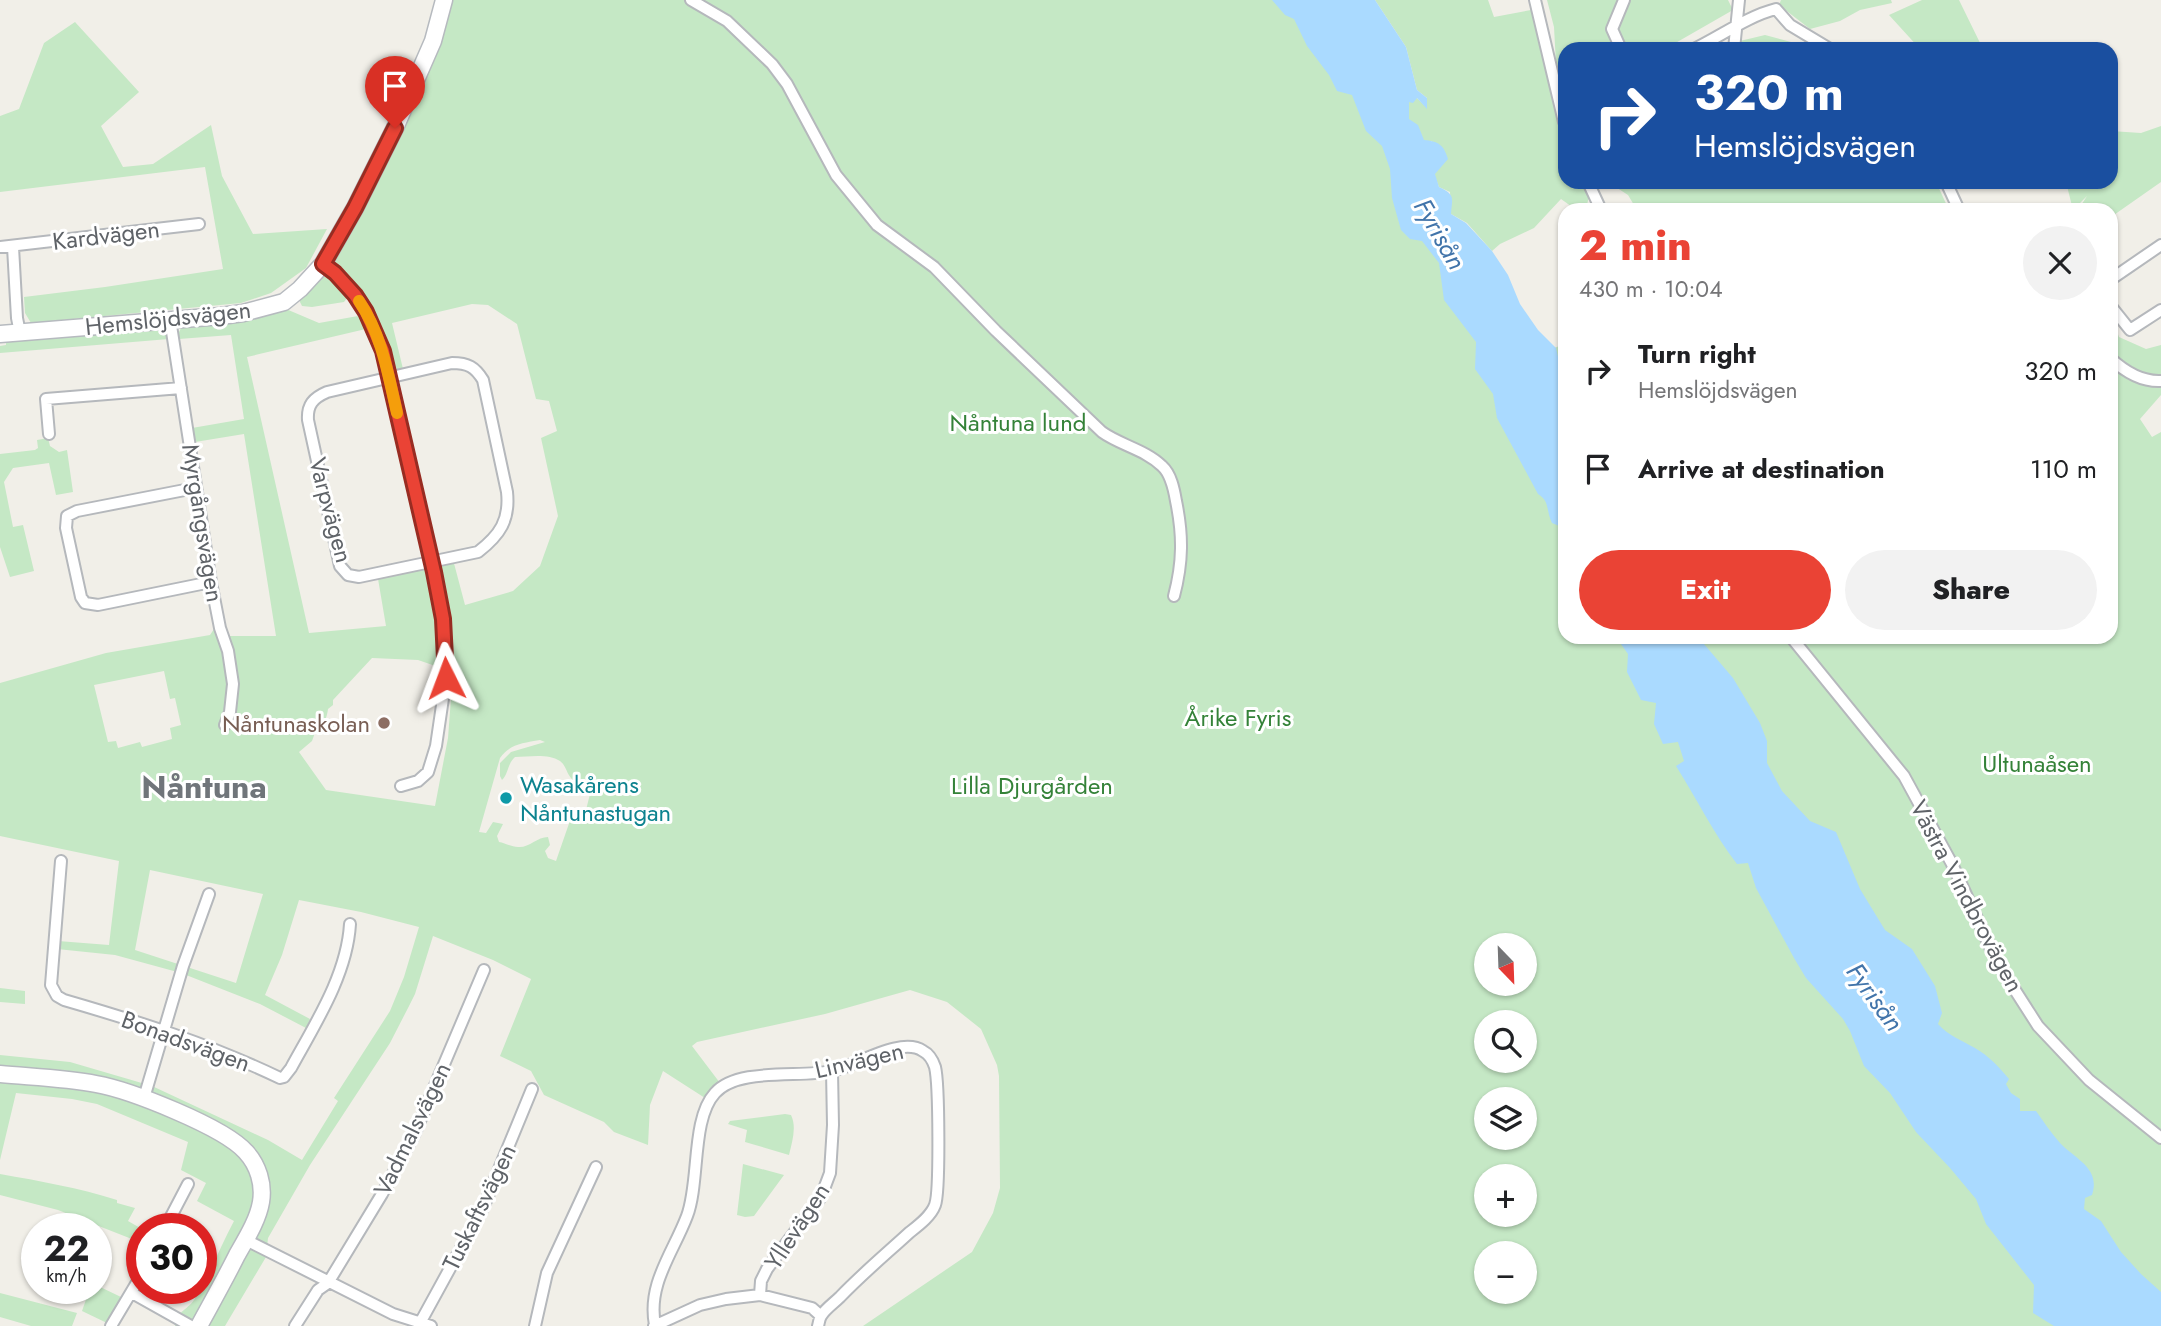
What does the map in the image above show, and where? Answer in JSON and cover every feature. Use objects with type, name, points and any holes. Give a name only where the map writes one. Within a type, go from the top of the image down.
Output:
[{"type":"street","name":"Hemslöjdsvägen","points":[[0,334],[243,313],[284,302],[323,264],[355,208],[395,128],[433,41],[444,0]]},
{"type":"street","points":[[691,0],[727,20],[772,64],[836,175],[877,225],[934,267],[1101,432],[1152,458],[1165,468],[1173,486],[1182,530],[1180,573],[1174,596]]},
{"type":"street","points":[[1535,0],[1558,97]]},
{"type":"street","points":[[1618,42],[1612,29],[1624,0]]},
{"type":"street","points":[[1735,42],[1739,0]]},
{"type":"street","points":[[1708,42],[1758,13],[1776,9],[1790,25],[1818,42]]},
{"type":"street","name":"Kardvägen","points":[[0,247],[200,224]]},
{"type":"street","points":[[2118,275],[2161,245]]},
{"type":"street","points":[[13,247],[20,333]]},
{"type":"street","points":[[323,264],[355,295],[366,312],[383,351],[443,619],[446,678],[436,746],[428,772],[418,781],[401,786]]},
{"type":"street","points":[[2118,315],[2130,330],[2161,310]]},
{"type":"street","name":"Myrgångsvägen","points":[[170,320],[211,582],[233,684],[230,712],[225,725]]},
{"type":"street","name":"Varpvägen","points":[[452,363],[465,363],[477,370],[482,380],[509,509],[492,542],[478,552],[359,578],[348,575],[340,566],[308,412],[314,398],[327,392],[389,378],[452,363]]},
{"type":"street","points":[[2118,365],[2129,374],[2161,381]]},
{"type":"street","points":[[49,434],[46,400],[181,388]]},
{"type":"street","points":[[195,488],[77,511],[67,516],[66,528],[81,597],[85,603],[98,605],[211,582]]},
{"type":"street","name":"Västra Vindbrovägen","points":[[1797,644],[1903,776],[1952,864],[1997,962],[2038,1026],[2089,1080],[2161,1138]]},
{"type":"street","name":"Bonadsvägen","points":[[61,860],[51,985],[55,993],[64,1000],[164,1030],[229,1054],[280,1078],[284,1077],[309,1035],[336,980],[349,939],[350,924]]},
{"type":"street","points":[[144,1098],[208,894]]},
{"type":"street","name":"Vadmalsvägen","points":[[295,1326],[318,1290],[328,1283],[414,1135],[484,970]]},
{"type":"street","name":"Linvägen","points":[[655,1326],[653,1297],[691,1201],[702,1121],[712,1096],[724,1085],[750,1078],[832,1072],[900,1047],[921,1050],[932,1060],[937,1083],[934,1207],[930,1214],[852,1284],[820,1321]]},
{"type":"street","name":"Yllevägen","points":[[760,1295],[761,1282],[767,1269],[821,1197],[829,1177],[833,1125],[832,1072]]},
{"type":"street","points":[[0,1074],[99,1084],[144,1098],[220,1132],[247,1153],[254,1163],[262,1188],[258,1215],[199,1326]]},
{"type":"street","name":"Tuskaftsvägen","points":[[426,1324],[483,1208],[532,1088]]},
{"type":"street","points":[[535,1326],[547,1273],[596,1167]]},
{"type":"street","points":[[173,1213],[188,1184]]},
{"type":"street","points":[[246,1240],[393,1314],[426,1324]]},
{"type":"street","points":[[655,1326],[700,1305],[760,1295],[811,1308],[820,1321]]},
{"type":"street","points":[[111,1326],[126,1302]]},
{"type":"street","points":[[152,1304],[191,1326]]},
{"type":"street","points":[[388,1326],[393,1314]]},
{"type":"green space","name":"Årike Fyris","points":[[450,0],[1312,0],[1511,366],[1558,346],[1558,644],[2118,644],[2118,334],[2146,349],[2161,345],[2161,395],[2140,419],[2152,437],[2161,432],[2161,1326],[863,1326],[972,1252],[993,1213],[1000,1188],[999,1076],[981,1029],[947,1002],[910,990],[825,1014],[697,1042],[692,1046],[720,1083],[705,1098],[663,1071],[650,1105],[648,1145],[614,1132],[604,1122],[544,1095],[531,1071],[500,1056],[531,979],[493,960],[433,936],[415,994],[390,1043],[310,1165],[268,1238],[266,1257],[225,1326],[175,1326],[180,1314],[190,1304],[217,1304],[217,1255],[234,1221],[197,1201],[206,1183],[181,1170],[188,1142],[97,1104],[16,1093],[0,1160],[0,1055],[70,1062],[152,1086],[268,1140],[302,1160],[338,1101],[334,1098],[390,1011],[404,977],[419,927],[299,900],[282,955],[265,995],[310,1019],[306,1028],[260,1004],[181,973],[115,955],[57,949],[58,941],[109,945],[119,861],[0,836],[0,683],[106,653],[210,635],[216,626],[225,629],[230,636],[276,636],[244,434],[195,442],[192,428],[244,419],[231,335],[179,339],[182,326],[286,309],[319,323],[358,316],[365,319],[370,328],[247,357],[309,633],[386,626],[376,567],[451,552],[465,605],[513,591],[540,566],[558,516],[541,438],[557,431],[549,401],[536,399],[517,324],[488,305],[472,304],[392,323],[403,369],[399,370],[388,357],[377,320],[335,265],[343,242],[369,199],[405,127],[425,77]],"holes":[[[372,658],[418,660],[453,672],[448,738],[435,806],[326,790],[299,752],[312,741],[316,730],[325,721],[333,700]],[[164,671],[170,699],[175,698],[181,725],[170,728],[172,739],[142,747],[140,742],[118,748],[116,741],[108,742],[94,685]],[[540,740],[545,742],[511,752],[500,763],[500,776],[502,780],[515,757],[538,756],[560,761],[577,783],[582,785],[587,782],[590,794],[585,814],[573,812],[556,861],[548,858],[545,851],[550,845],[548,837],[518,847],[499,842],[497,836],[503,824],[493,822],[486,833],[479,832],[500,758],[517,745]],[[150,870],[263,894],[236,983],[135,950]]]},
{"type":"green space","points":[[1375,0],[1488,0],[1494,17],[1531,10],[1558,119],[1558,189],[1586,189],[1589,196],[1587,203],[1567,203],[1561,199],[1534,228],[1500,244],[1492,251],[1467,223],[1451,214],[1450,192],[1439,187],[1434,174],[1432,141],[1424,141],[1408,119],[1409,102],[1416,97],[1427,108],[1427,98],[1417,90],[1406,47]]},
{"type":"green space","points":[[1547,0],[1728,0],[1733,10],[1677,42],[1615,42],[1607,30],[1610,42],[1558,42],[1558,74],[1554,27]]},
{"type":"green space","points":[[1781,0],[1891,0],[1892,3],[1860,10],[1840,21],[1810,29],[1779,5]]},
{"type":"green space","points":[[1922,0],[1959,0],[1980,42],[1914,42],[1889,15]]},
{"type":"green space","points":[[75,22],[139,92],[101,126],[123,167],[153,164],[211,125],[222,176],[253,234],[327,229],[306,268],[271,293],[241,303],[31,323],[25,313],[24,297],[223,269],[205,167],[0,192],[0,116],[19,109],[44,43]]},
{"type":"green space","points":[[1765,35],[1791,42],[1736,42]]},
{"type":"green space","points":[[2161,126],[2161,182],[2118,212],[2118,203],[2082,203],[2087,196],[2080,203],[2071,203],[2068,189],[2118,189],[2118,131],[2141,133]]},
{"type":"green space","points":[[1619,189],[1939,189],[1946,203],[1633,203],[1628,195]]},
{"type":"green space","points":[[327,276],[345,291],[347,298],[344,302],[302,306],[300,297],[321,278]]},
{"type":"green space","points":[[163,328],[168,332],[169,339],[0,353],[0,346],[6,345],[6,340]]},
{"type":"green space","points":[[48,438],[50,446],[59,452],[67,450],[73,492],[56,495],[49,463],[13,468],[4,482],[13,527],[23,525],[34,571],[10,577],[0,547],[0,454],[35,450],[38,448],[37,440]]},
{"type":"green space","points":[[0,988],[25,991],[25,1004],[0,1002]]},
{"type":"green space","points":[[791,1115],[794,1124],[789,1155],[745,1142],[747,1130],[728,1124],[730,1121]]},
{"type":"green space","points":[[743,1164],[784,1175],[754,1216],[737,1215]]},
{"type":"green space","points":[[0,1174],[88,1192],[135,1208],[132,1213],[126,1213],[126,1237],[112,1231],[112,1213],[66,1213],[0,1195]]},
{"type":"green space","points":[[0,1293],[21,1298],[21,1304],[42,1304],[77,1313],[72,1326],[31,1326],[0,1317]]},
{"type":"green space","points":[[112,1293],[121,1297],[107,1323],[82,1311],[84,1304],[112,1304]]},
{"type":"water","name":"Fyrisån","points":[[1272,0],[1375,0],[1406,47],[1417,90],[1427,98],[1427,109],[1417,98],[1413,103],[1409,102],[1409,119],[1418,125],[1424,140],[1440,145],[1446,154],[1448,159],[1435,174],[1439,187],[1452,198],[1451,214],[1466,223],[1492,251],[1508,275],[1520,304],[1538,330],[1556,348],[1558,526],[1552,523],[1546,503],[1538,494],[1497,418],[1493,394],[1475,369],[1476,342],[1444,300],[1439,263],[1422,241],[1410,239],[1401,230],[1392,198],[1390,169],[1382,146],[1366,131],[1352,95],[1337,91],[1329,75],[1307,46],[1294,19],[1285,15]]},
{"type":"water","name":"Fyrisån","points":[[1621,644],[1704,644],[1733,678],[1760,723],[1767,741],[1767,763],[1782,791],[1810,821],[1836,832],[1860,889],[1885,930],[1912,949],[1935,986],[1942,1013],[1938,1024],[1994,1062],[2009,1079],[2006,1084],[2011,1093],[2020,1099],[2020,1111],[2036,1111],[2060,1143],[2090,1171],[2094,1186],[2092,1195],[2085,1198],[2084,1209],[2101,1221],[2121,1252],[2161,1292],[2161,1326],[2054,1326],[2033,1313],[2034,1285],[1986,1224],[1976,1199],[1916,1132],[1890,1093],[1864,1066],[1843,1019],[1806,978],[1794,958],[1756,888],[1748,863],[1737,864],[1713,828],[1676,766],[1684,761],[1678,742],[1663,744],[1654,724],[1656,703],[1641,700],[1627,672],[1628,654]]},
{"type":"slow traffic","points":[[359,301],[383,351],[397,413]]},
{"type":"place","name":"Nåntunaskolan","points":[[384,723]]},
{"type":"place","name":"Wasakårens Nåntunastugan","points":[[506,798]]},
{"type":"district","name":"Nåntuna","points":[[204,787]]},
{"type":"route","points":[[395,128],[323,264],[355,295],[375,330],[383,351],[434,572],[443,619],[446,678]]},
{"type":"park label","name":"Nåntuna lund","points":[[1018,422]]},
{"type":"park label","name":"Ultunaåsen","points":[[2037,763]]},
{"type":"park label","name":"Lilla Djurgården","points":[[1032,785]]}]
